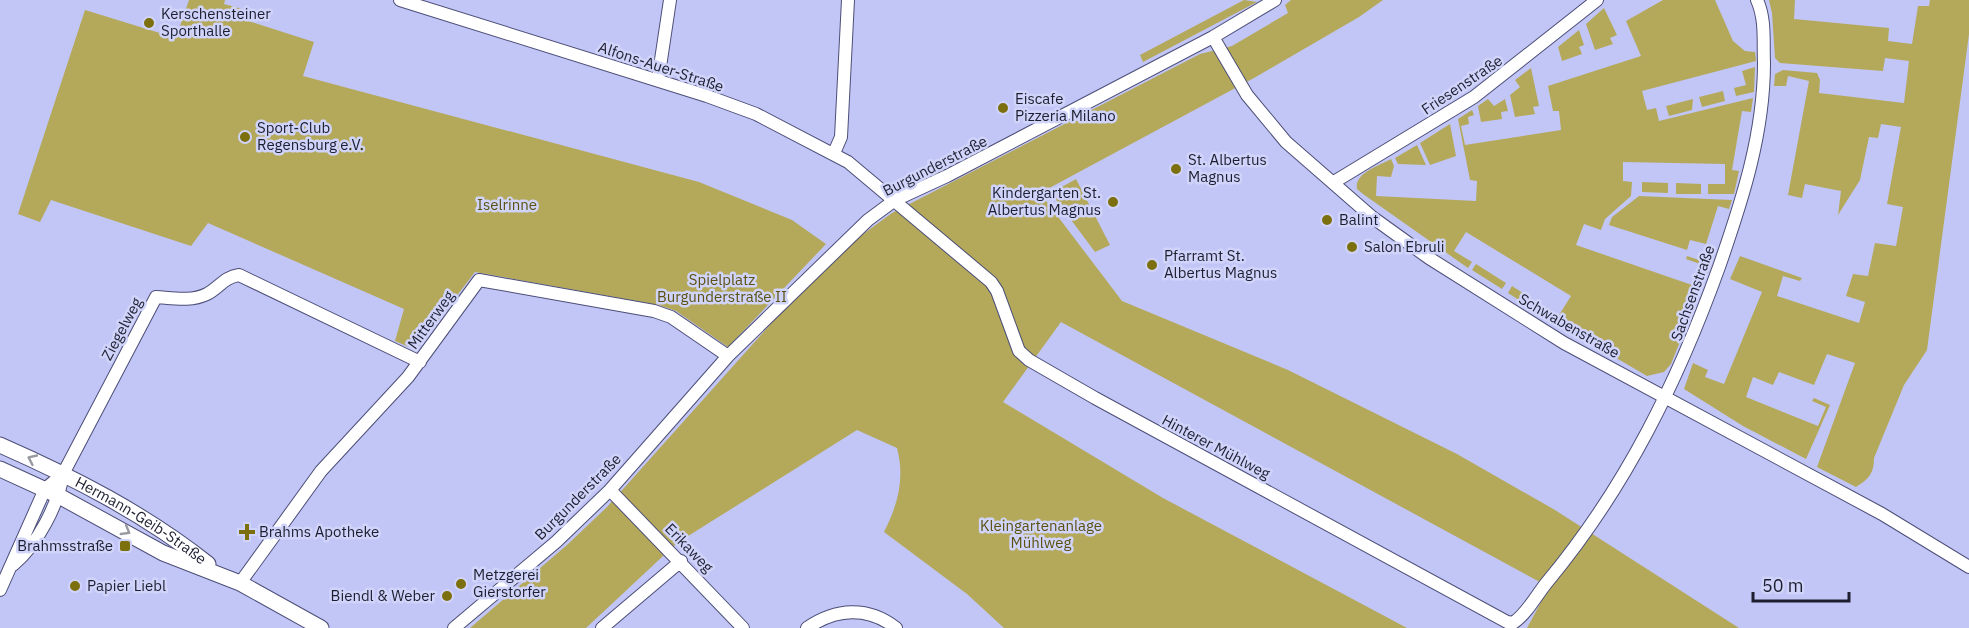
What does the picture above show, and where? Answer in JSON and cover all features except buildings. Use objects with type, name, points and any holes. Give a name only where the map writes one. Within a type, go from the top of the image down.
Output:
[{"type":"street","name":"Alfons-Auer-Straße","points":[[400,0],[658,80],[756,114],[834,153],[895,201]]},
{"type":"street","points":[[658,80],[670,0]]},
{"type":"street","points":[[834,153],[841,137],[848,0]]},
{"type":"street","name":"Friesenstraße","points":[[1334,182],[1474,97],[1597,0]]},
{"type":"street","name":"Sachsenstraße","points":[[1560,566],[1620,482],[1666,399],[1702,314],[1750,169],[1764,92],[1763,24],[1757,0]]},
{"type":"street","name":"Burgunderstraße","points":[[454,628],[556,542],[610,490],[728,356],[847,239],[895,201],[948,176],[1214,38],[1270,1]]},
{"type":"street","name":"Schwabenstraße","points":[[1214,38],[1247,95],[1269,124],[1286,142],[1372,216],[1465,281],[1564,343],[1882,514],[1969,567]]},
{"type":"street","name":"Hinterer Mühlweg","points":[[895,201],[991,282],[998,291],[1019,351],[1029,360],[1095,398],[1508,622],[1518,619],[1560,566]]},
{"type":"street","name":"Ziegelweg","points":[[63,474],[156,297],[191,299],[207,294],[229,276],[239,275],[420,362]]},
{"type":"street","name":"Mitterweg","points":[[240,583],[334,455],[420,362],[479,280],[654,311],[671,317],[728,356]]},
{"type":"street","name":"Hermann-Geib-Straße","points":[[0,445],[63,474],[170,534],[217,572]]},
{"type":"street","name":"Hermann-Geib-Straße","points":[[0,468],[59,496],[163,553],[217,572],[240,583],[321,628]]},
{"type":"street","name":"Hermann-Geib-Straße","points":[[45,489],[63,474]]},
{"type":"street","name":"Hermann-Geib-Straße","points":[[59,496],[63,474]]},
{"type":"street","points":[[0,590],[45,489]]},
{"type":"street","name":"Erikaweg","points":[[610,490],[744,628]]},
{"type":"street","points":[[13,564],[25,555],[59,496]]},
{"type":"street","points":[[602,628],[681,561]]},
{"type":"street","points":[[807,628],[833,614],[859,612],[869,612],[883,618],[896,628]]},
{"type":"green space","points":[[189,0],[225,0],[224,4],[242,9],[239,18],[314,42],[303,76],[699,182],[792,220],[826,244],[728,347],[676,311],[659,305],[475,272],[417,348],[395,341],[404,309],[208,223],[191,246],[51,200],[40,222],[18,214],[85,10],[176,38]]},
{"type":"green space","points":[[1244,0],[1257,2],[1143,62],[1140,55]]},
{"type":"green space","name":"Kleingartenanlage Mühlweg","points":[[1291,0],[1383,0],[1359,17],[1254,78],[1040,193],[1122,301],[1288,370],[1457,454],[1555,510],[1739,628],[1527,628],[1549,587],[1061,322],[1003,402],[1163,498],[1407,628],[1004,628],[967,594],[884,532],[899,491],[900,470],[897,448],[857,430],[677,543],[586,628],[470,628],[567,545],[607,507],[776,318],[851,243],[892,213],[1200,54],[1232,46],[1288,13],[1285,5]]},
{"type":"green space","points":[[1663,0],[1715,0],[1733,41],[1745,51],[1755,52],[1756,61],[1642,91],[1647,110],[1656,108],[1659,121],[1753,98],[1751,112],[1742,111],[1732,170],[1739,171],[1734,194],[1708,194],[1708,184],[1725,184],[1725,164],[1623,162],[1623,181],[1632,182],[1631,196],[1605,219],[1601,230],[1584,224],[1576,245],[1692,285],[1700,264],[1686,259],[1687,256],[1711,264],[1671,364],[1664,372],[1647,376],[1541,314],[1546,307],[1559,315],[1571,296],[1466,232],[1454,251],[1472,262],[1468,268],[1363,194],[1357,189],[1357,183],[1363,174],[1391,159],[1394,166],[1391,177],[1377,176],[1376,196],[1476,201],[1477,181],[1470,180],[1458,119],[1472,110],[1474,115],[1468,117],[1469,124],[1461,126],[1465,145],[1561,130],[1559,111],[1553,111],[1548,86],[1641,56],[1626,21]]},
{"type":"green space","points":[[1769,0],[1795,0],[1794,19],[1889,28],[1888,41],[1912,44],[1918,6],[1929,6],[1930,0],[1969,0],[1969,34],[1927,350],[1904,385],[1874,458],[1872,472],[1856,487],[1817,467],[1855,363],[1827,354],[1814,385],[1779,372],[1773,385],[1753,377],[1746,397],[1818,426],[1826,407],[1812,401],[1814,398],[1830,405],[1806,459],[1743,426],[1684,389],[1693,363],[1708,370],[1705,377],[1724,384],[1762,292],[1730,279],[1740,256],[1802,278],[1800,281],[1783,276],[1777,296],[1859,323],[1865,302],[1846,296],[1853,274],[1868,276],[1875,243],[1896,246],[1903,207],[1887,204],[1901,127],[1881,124],[1878,138],[1869,137],[1860,180],[1838,215],[1841,191],[1805,184],[1802,198],[1788,195],[1809,81],[1788,76],[1786,86],[1774,86],[1775,74],[1783,70],[1817,73],[1820,80],[1819,93],[1904,103],[1909,61],[1885,58],[1883,71],[1780,63],[1775,58]]},
{"type":"green space","points":[[1604,8],[1617,35],[1610,38],[1613,44],[1595,50],[1586,24]]},
{"type":"green space","points":[[1579,30],[1584,45],[1579,47],[1582,54],[1562,61],[1558,47]]},
{"type":"green space","points":[[1755,67],[1754,92],[1736,96],[1734,88],[1746,85],[1742,71]]},
{"type":"green space","points":[[1531,68],[1539,106],[1533,107],[1535,114],[1515,117],[1510,95],[1520,87],[1515,80]]},
{"type":"green space","points":[[1723,91],[1725,101],[1702,107],[1699,97]]},
{"type":"green space","points":[[1488,99],[1494,106],[1505,99],[1508,111],[1501,112],[1502,119],[1481,122],[1478,106]]},
{"type":"green space","points":[[1693,99],[1692,110],[1669,116],[1666,106]]},
{"type":"green space","points":[[1450,124],[1456,156],[1430,165],[1420,143]]},
{"type":"green space","points":[[1417,145],[1426,165],[1398,164],[1395,158]]},
{"type":"green space","points":[[1076,179],[1110,245],[1095,252],[1051,193]]},
{"type":"green space","points":[[1642,182],[1668,183],[1668,193],[1642,192]]},
{"type":"green space","points":[[1676,183],[1701,184],[1701,194],[1676,194]]},
{"type":"green space","points":[[1639,196],[1732,200],[1729,209],[1718,206],[1706,244],[1690,240],[1687,250],[1609,225],[1612,217]]},
{"type":"green space","points":[[1476,264],[1506,283],[1502,289],[1472,270]]},
{"type":"green space","points":[[1512,286],[1540,304],[1536,311],[1508,293]]},
{"type":"place","name":"Kerschensteiner Sporthalle","points":[[149,23]]},
{"type":"place","name":"Eiscafe Pizzeria Milano","points":[[1003,108]]},
{"type":"place","name":"Sport-Club Regensburg e.V.","points":[[245,137]]},
{"type":"place","name":"St. Albertus Magnus","points":[[1176,169]]},
{"type":"place","name":"Kindergarten St. Albertus Magnus","points":[[1113,202]]},
{"type":"place","name":"Balint","points":[[1327,220]]},
{"type":"place","name":"Salon Ebruli","points":[[1352,247]]},
{"type":"place","name":"Pfarramt St. Albertus Magnus","points":[[1152,265]]},
{"type":"place","name":"Brahms Apotheke","points":[[247,532]]},
{"type":"place","name":"Brahmsstraße","points":[[125,546]]},
{"type":"place","name":"Metzgerei Gierstorfer","points":[[461,584]]},
{"type":"place","name":"Papier Liebl","points":[[75,586]]},
{"type":"place","name":"Biendl & Weber","points":[[447,596]]},
{"type":"park label","name":"Iselrinne","points":[[507,205]]},
{"type":"park label","name":"Spielplatz Burgunderstraße II","points":[[722,288]]}]
